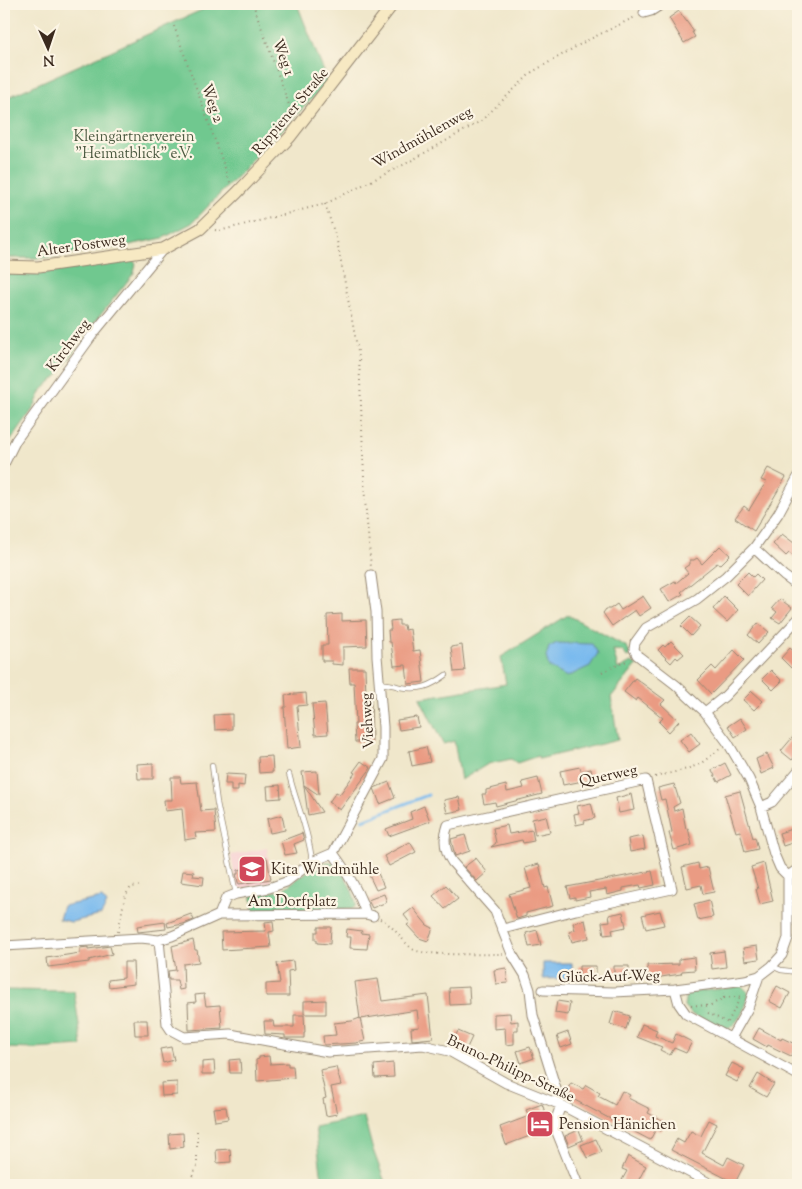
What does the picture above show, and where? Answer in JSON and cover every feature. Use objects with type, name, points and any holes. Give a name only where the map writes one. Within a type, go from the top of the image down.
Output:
[{"type":"street","name":"Rippiener Straße","points":[[163,248],[200,229],[290,137],[393,4]]},
{"type":"street","points":[[644,12],[651,11],[662,4]]},
{"type":"street","name":"Alter Postweg","points":[[4,266],[38,266],[163,248]]},
{"type":"street","name":"Kirchweg","points":[[4,464],[16,440],[82,349],[163,248]]},
{"type":"street","points":[[798,477],[778,514],[754,548],[726,576],[697,599],[646,628],[635,643],[636,652],[705,712],[728,743],[749,779],[762,808],[774,854],[780,868],[788,876],[798,869]]},
{"type":"street","points":[[754,548],[784,576],[798,586]]},
{"type":"street","name":"Viehweg","points":[[333,853],[383,759],[383,727],[376,612],[371,575]]},
{"type":"street","points":[[705,712],[725,696],[798,619]]},
{"type":"street","points":[[762,808],[772,802],[798,771]]},
{"type":"street","name":"Querweg","points":[[503,929],[576,910],[672,890],[646,780],[448,825],[444,836],[447,854],[495,911],[512,954],[525,975],[530,990],[533,1015],[561,1105]]},
{"type":"street","name":"Am Dorfplatz","points":[[219,915],[226,898],[286,882],[312,862],[333,853],[348,873],[370,915]]},
{"type":"street","name":"Glück-Auf-Weg","points":[[543,990],[614,992],[675,989],[760,976],[782,955],[788,938],[788,876]]},
{"type":"street","name":"Am Dorfplatz","points":[[159,940],[219,915],[370,915]]},
{"type":"street","points":[[4,946],[141,938],[159,940]]},
{"type":"street","name":"Bruno-Philipp-Straße","points":[[159,940],[167,1024],[171,1030],[184,1037],[230,1034],[328,1052],[424,1046],[449,1051],[506,1083],[561,1105],[713,1185]]},
{"type":"street","points":[[731,1038],[754,996],[760,976]]},
{"type":"street","name":"Glück-Auf-Weg","points":[[675,989],[679,1004]]},
{"type":"street","points":[[679,1004],[686,1014],[796,1074]]},
{"type":"street","points":[[561,1105],[556,1119],[556,1130],[578,1185]]},
{"type":"lane","points":[[379,684],[410,688],[427,687],[446,674]]},
{"type":"lane","name":"Am Dorfplatz","points":[[212,765],[217,803],[236,894]]},
{"type":"lane","points":[[289,774],[308,835],[312,862]]},
{"type":"lane","points":[[772,966],[781,970],[798,972]]},
{"type":"path","name":"Weg 1","points":[[253,4],[294,117]]},
{"type":"path","name":"Windmühlenweg","points":[[200,229],[220,231],[325,204],[408,163],[481,121],[532,72],[586,41],[644,12]]},
{"type":"path","name":"Weg 2","points":[[174,26],[229,184],[233,187]]},
{"type":"path","points":[[325,204],[339,249],[359,357],[365,500],[371,575]]},
{"type":"path","points":[[602,672],[636,652]]},
{"type":"path","points":[[646,780],[700,764],[728,743]]},
{"type":"path","points":[[118,939],[119,920],[125,896],[131,887],[139,886]]},
{"type":"path","points":[[370,915],[386,922],[414,950],[427,953],[512,954]]},
{"type":"path","points":[[722,983],[724,998]]},
{"type":"path","points":[[728,1022],[741,996]]},
{"type":"path","points":[[679,1004],[709,1006],[724,998],[754,996]]},
{"type":"path","points":[[188,1185],[197,1166],[197,1130]]},
{"type":"shaded area","name":"Kita Windmühle","points":[[267,848],[272,883],[237,889],[231,855]]},
{"type":"green space","name":"Kleingärtnerverein \"Heimatblick\" e.V.","points":[[215,4],[297,4],[328,82],[192,223],[163,238],[124,246],[41,258],[4,258],[4,99]]},
{"type":"green space","points":[[132,259],[136,264],[134,273],[83,337],[59,374],[42,390],[33,409],[4,450],[4,274],[38,274]]},
{"type":"green space","points":[[568,615],[627,647],[631,655],[627,657],[623,651],[613,650],[618,669],[631,662],[637,665],[611,697],[618,740],[539,759],[538,756],[517,763],[511,759],[488,764],[461,780],[454,741],[443,744],[420,698],[506,684],[501,657]]},
{"type":"green space","points":[[328,862],[336,864],[349,884],[356,902],[356,906],[352,909],[253,911],[252,896],[282,890],[315,866]]},
{"type":"green space","points":[[742,986],[749,993],[742,1014],[735,1024],[726,1030],[691,1014],[684,1006],[686,993]]},
{"type":"green space","points":[[4,990],[74,991],[82,1046],[35,1049],[4,1048]]},
{"type":"green space","points":[[364,1117],[372,1147],[386,1185],[325,1185],[321,1172],[315,1127]]},
{"type":"water","points":[[557,643],[592,644],[598,653],[590,666],[567,677],[549,667],[546,657],[549,647]]},
{"type":"water","points":[[102,898],[107,904],[101,915],[71,922],[59,919],[63,906]]},
{"type":"water","points":[[543,963],[572,963],[572,978],[543,979]]},
{"type":"building","points":[[679,11],[694,32],[692,32],[695,37],[684,43],[669,18]]},
{"type":"building","points":[[768,468],[786,477],[754,531],[735,518],[744,506],[749,510],[766,482],[761,480]]},
{"type":"building","points":[[782,534],[798,546],[798,560],[789,553],[786,556],[773,544]]},
{"type":"building","points":[[720,546],[730,555],[720,565],[717,563],[681,592],[683,594],[669,602],[661,589],[675,581],[676,583],[688,573],[684,568],[690,564],[690,560],[697,558],[702,564]]},
{"type":"building","points":[[748,572],[753,577],[756,574],[762,580],[748,596],[736,584]]},
{"type":"building","points":[[643,596],[651,608],[639,616],[635,610],[612,626],[603,613],[606,609],[610,609],[617,604],[621,610]]},
{"type":"building","points":[[724,596],[738,610],[727,622],[713,609]]},
{"type":"building","points":[[780,599],[792,608],[780,623],[772,618],[777,612],[772,608]]},
{"type":"building","points":[[342,614],[342,621],[366,620],[367,646],[343,647],[343,665],[332,664],[332,661],[322,661],[322,645],[328,645],[327,615]]},
{"type":"building","points":[[690,617],[700,626],[691,636],[681,626]]},
{"type":"building","points":[[399,620],[399,625],[404,625],[405,630],[410,629],[413,651],[420,650],[424,682],[408,684],[406,665],[394,666],[388,630],[391,630],[390,621]]},
{"type":"building","points":[[758,623],[769,632],[758,644],[748,635]]},
{"type":"building","points":[[671,641],[684,654],[678,659],[676,657],[671,663],[658,650],[663,645],[665,647]]},
{"type":"building","points":[[462,645],[465,671],[454,672],[451,647]]},
{"type":"building","points":[[790,648],[798,655],[798,661],[791,668],[781,658]]},
{"type":"building","points":[[734,650],[744,660],[711,694],[698,680],[712,666],[716,670]]},
{"type":"building","points":[[349,668],[365,668],[366,696],[371,696],[372,742],[355,742],[354,683],[350,683]]},
{"type":"building","points":[[771,670],[782,681],[773,690],[762,679]]},
{"type":"building","points":[[635,678],[665,700],[661,704],[679,721],[669,732],[659,722],[663,718],[638,698],[636,701],[624,692]]},
{"type":"building","points":[[752,691],[763,701],[754,710],[743,700]]},
{"type":"building","points":[[306,693],[307,705],[297,706],[301,747],[287,749],[285,695]]},
{"type":"building","points":[[325,703],[328,734],[315,735],[312,704]]},
{"type":"building","points":[[232,714],[232,729],[215,730],[214,715]]},
{"type":"building","points":[[417,717],[419,727],[399,730],[397,720]]},
{"type":"building","points":[[740,718],[747,729],[735,737],[728,726]]},
{"type":"building","points":[[798,731],[798,753],[792,760],[781,751]]},
{"type":"building","points":[[691,732],[700,744],[689,752],[680,740]]},
{"type":"building","points":[[426,747],[430,762],[412,766],[409,751]]},
{"type":"building","points":[[767,754],[774,768],[761,774],[756,759]]},
{"type":"building","points":[[272,756],[273,772],[259,773],[258,757]]},
{"type":"building","points":[[361,761],[371,768],[340,810],[329,802],[336,792],[340,794]]},
{"type":"building","points":[[153,763],[153,779],[138,779],[137,764]]},
{"type":"building","points":[[725,763],[731,775],[718,782],[712,770]]},
{"type":"building","points":[[580,767],[581,771],[591,769],[593,779],[563,785],[560,771]]},
{"type":"building","points":[[317,771],[319,795],[304,785],[322,812],[308,815],[302,772]]},
{"type":"building","points":[[226,774],[245,775],[244,786],[238,785],[238,791],[231,791],[231,784],[225,784]]},
{"type":"building","points":[[171,777],[180,777],[181,783],[197,782],[201,811],[214,810],[216,832],[195,833],[196,838],[185,840],[182,809],[165,811],[164,800],[172,800]]},
{"type":"building","points":[[538,778],[542,794],[496,806],[495,802],[484,804],[482,794],[486,794],[486,790],[506,785],[507,792],[524,788],[522,782]]},
{"type":"building","points":[[389,782],[395,798],[380,804],[374,788]]},
{"type":"building","points":[[674,784],[680,803],[673,807],[674,811],[682,808],[686,829],[688,828],[692,845],[674,850],[669,833],[672,832],[665,799],[661,800],[658,788]]},
{"type":"building","points":[[280,785],[281,798],[268,799],[267,786]]},
{"type":"building","points":[[740,791],[753,838],[755,837],[758,849],[745,852],[740,831],[736,832],[725,795]]},
{"type":"building","points":[[631,794],[634,810],[619,813],[616,798]]},
{"type":"building","points":[[459,797],[462,810],[447,813],[444,800]]},
{"type":"building","points":[[591,803],[595,818],[576,825],[574,814],[579,813],[577,806]]},
{"type":"building","points":[[424,806],[430,821],[389,836],[386,829],[412,819],[410,812]]},
{"type":"building","points":[[282,815],[285,830],[270,833],[267,819]]},
{"type":"building","points":[[546,816],[550,832],[535,835],[532,819]]},
{"type":"building","points":[[507,825],[509,834],[532,830],[534,841],[523,843],[522,840],[491,847],[496,843],[493,828]]},
{"type":"building","points":[[795,828],[798,841],[783,846],[779,833]]},
{"type":"building","points":[[302,833],[304,840],[294,844],[297,853],[285,855],[281,841]]},
{"type":"building","points":[[465,835],[470,851],[455,856],[451,839]]},
{"type":"building","points":[[643,836],[645,849],[630,852],[628,839]]},
{"type":"building","points":[[410,842],[416,852],[389,866],[384,856]]},
{"type":"building","points":[[267,858],[271,879],[239,884],[236,874],[238,874],[238,870],[246,869],[245,862]]},
{"type":"building","points":[[476,858],[487,872],[477,881],[464,867]]},
{"type":"building","points":[[698,863],[699,869],[708,867],[714,892],[703,894],[701,885],[687,888],[682,867]]},
{"type":"building","points":[[764,863],[773,901],[760,904],[756,889],[758,889],[751,867]]},
{"type":"building","points":[[539,864],[545,888],[548,887],[553,906],[526,913],[526,916],[517,919],[509,894],[531,888],[525,868]]},
{"type":"building","points":[[183,871],[194,872],[193,876],[204,877],[203,885],[181,882]]},
{"type":"building","points":[[377,871],[384,887],[376,890],[369,875]]},
{"type":"building","points":[[652,871],[655,885],[641,888],[640,885],[623,888],[623,891],[607,895],[606,889],[589,892],[590,897],[575,900],[575,897],[570,898],[567,887]]},
{"type":"building","points":[[446,885],[458,899],[445,909],[433,896]]},
{"type":"building","points":[[384,894],[387,902],[372,908],[368,900]]},
{"type":"building","points":[[709,900],[713,917],[698,920],[694,904]]},
{"type":"building","points":[[413,908],[427,925],[433,928],[428,941],[419,938],[407,925],[410,923],[404,915]]},
{"type":"building","points":[[660,911],[664,925],[646,929],[642,915]]},
{"type":"building","points":[[623,912],[626,927],[612,930],[613,934],[604,935],[602,922],[610,921],[609,915]]},
{"type":"building","points":[[191,914],[194,920],[168,927],[167,923]]},
{"type":"building","points":[[585,920],[589,938],[572,942],[569,932],[575,930],[573,923]]},
{"type":"building","points":[[273,921],[274,931],[269,932],[271,947],[222,950],[221,932],[266,931],[265,922]]},
{"type":"building","points":[[165,922],[166,929],[138,932],[137,926]]},
{"type":"building","points":[[318,927],[331,927],[330,944],[317,943],[315,932],[318,932]]},
{"type":"building","points":[[347,929],[369,934],[367,949],[350,948],[351,937],[346,937]]},
{"type":"building","points":[[537,930],[541,945],[529,947],[526,933]]},
{"type":"building","points":[[193,940],[199,962],[183,964],[184,989],[179,990],[177,980],[169,980],[168,971],[176,970],[172,946]]},
{"type":"building","points":[[110,946],[112,954],[89,960],[89,962],[48,967],[47,958],[80,953],[80,948],[88,947],[88,949]]},
{"type":"building","points":[[757,946],[759,959],[745,961],[743,948]]},
{"type":"building","points":[[724,951],[726,967],[712,969],[710,953]]},
{"type":"building","points":[[694,957],[695,970],[648,979],[647,965],[679,964],[679,959]]},
{"type":"building","points":[[293,961],[294,970],[288,971],[289,996],[266,996],[266,984],[280,983],[277,963]]},
{"type":"building","points":[[124,962],[133,962],[134,984],[109,987],[108,980],[124,978]]},
{"type":"building","points":[[579,966],[596,966],[596,978],[579,977]]},
{"type":"building","points":[[614,966],[629,966],[629,979],[614,979]]},
{"type":"building","points":[[506,968],[508,983],[496,984],[494,970]]},
{"type":"building","points":[[378,979],[382,1001],[428,995],[433,1038],[412,1040],[411,1028],[419,1027],[417,1010],[360,1019],[355,982]]},
{"type":"building","points":[[777,986],[790,993],[782,1008],[769,1001]]},
{"type":"building","points":[[469,987],[470,1004],[450,1005],[449,988]]},
{"type":"building","points":[[204,994],[206,1006],[220,1005],[222,1028],[189,1030],[188,1003],[196,1002],[195,995]]},
{"type":"building","points":[[326,1000],[326,1014],[304,1014],[304,1001]]},
{"type":"building","points":[[557,1001],[570,1003],[568,1015],[555,1013]]},
{"type":"building","points":[[614,1011],[630,1016],[626,1029],[610,1024]]},
{"type":"building","points":[[510,1013],[511,1022],[518,1021],[518,1030],[514,1030],[514,1044],[506,1045],[505,1028],[494,1029],[494,1014]]},
{"type":"building","points":[[294,1015],[304,1015],[304,1038],[285,1038],[285,1035],[265,1034],[264,1021],[273,1021],[274,1027],[294,1027]]},
{"type":"building","points":[[360,1018],[365,1041],[324,1045],[323,1036],[336,1035],[334,1023]]},
{"type":"building","points":[[134,1020],[147,1020],[148,1035],[135,1035]]},
{"type":"building","points":[[642,1024],[657,1030],[655,1036],[672,1043],[676,1034],[692,1042],[686,1053],[674,1048],[670,1055],[660,1050],[662,1047],[637,1037]]},
{"type":"building","points":[[759,1028],[781,1040],[782,1038],[797,1045],[791,1056],[768,1045],[767,1047],[753,1039]]},
{"type":"building","points":[[458,1031],[472,1037],[465,1052],[451,1045]]},
{"type":"building","points":[[568,1032],[572,1044],[561,1048],[557,1036]]},
{"type":"building","points":[[171,1047],[174,1060],[163,1063],[160,1049]]},
{"type":"building","points":[[530,1047],[534,1058],[521,1063],[517,1051]]},
{"type":"building","points":[[269,1056],[270,1064],[288,1063],[288,1066],[293,1066],[294,1078],[257,1081],[256,1060],[259,1057]]},
{"type":"building","points":[[240,1059],[241,1073],[230,1073],[229,1060]]},
{"type":"building","points":[[214,1061],[215,1074],[202,1074],[202,1062]]},
{"type":"building","points":[[393,1063],[394,1077],[375,1078],[374,1065]]},
{"type":"building","points":[[732,1063],[744,1069],[737,1082],[725,1076]]},
{"type":"building","points":[[336,1067],[341,1085],[331,1087],[337,1114],[326,1116],[323,1099],[326,1098],[320,1070]]},
{"type":"building","points":[[758,1074],[774,1084],[766,1097],[750,1088]]},
{"type":"building","points":[[177,1082],[177,1095],[162,1096],[161,1083]]},
{"type":"building","points":[[571,1083],[583,1089],[586,1085],[600,1093],[598,1096],[615,1105],[622,1091],[630,1095],[628,1098],[650,1109],[648,1113],[666,1122],[661,1131],[656,1129],[650,1140],[569,1097],[571,1094],[566,1092]]},
{"type":"building","points":[[542,1104],[550,1126],[550,1132],[536,1137],[535,1134],[506,1145],[500,1127],[529,1116],[526,1110]]},
{"type":"building","points":[[226,1107],[228,1119],[215,1121],[213,1108]]},
{"type":"building","points":[[709,1120],[717,1124],[702,1153],[724,1165],[728,1157],[744,1165],[735,1183],[671,1150],[677,1139],[684,1143],[691,1131],[701,1136]]},
{"type":"building","points":[[579,1130],[583,1140],[569,1146],[565,1136]]},
{"type":"building","points":[[183,1133],[184,1147],[170,1149],[169,1134]]},
{"type":"building","points":[[596,1139],[602,1152],[587,1158],[581,1145]]},
{"type":"building","points":[[230,1149],[231,1162],[217,1163],[216,1150]]},
{"type":"building","points":[[628,1156],[646,1166],[636,1185],[631,1185],[622,1180],[627,1171],[622,1169]]},
{"type":"waterway","points":[[363,820],[428,795]]},
{"type":"place","name":"Kita Windmühle","points":[[252,869]]},
{"type":"place","name":"Pension Hänichen","points":[[540,1124]]}]
